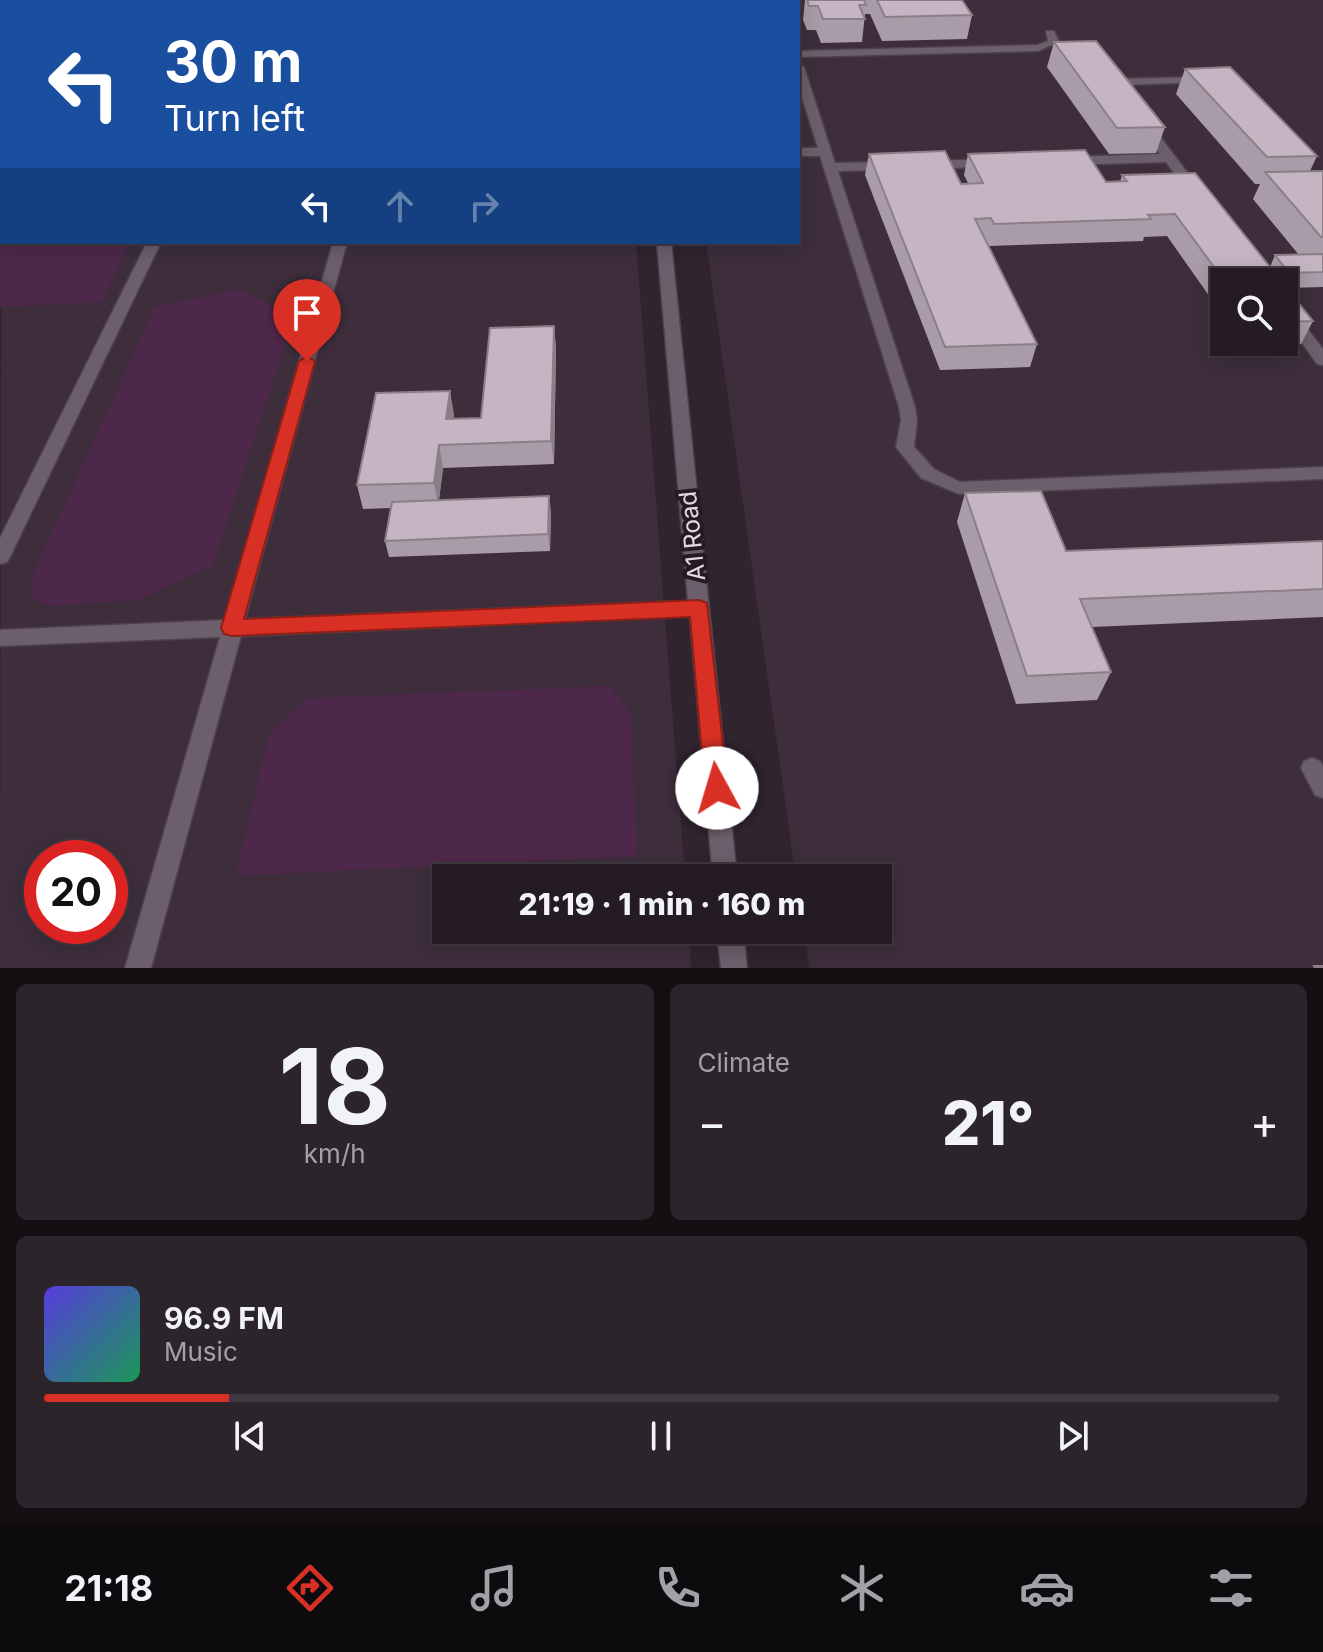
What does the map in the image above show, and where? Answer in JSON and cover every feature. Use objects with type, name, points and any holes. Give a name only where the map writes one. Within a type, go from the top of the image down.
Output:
[{"type":"lane","points":[[800,54],[1038,48],[1054,42],[1050,33]]},
{"type":"lane","points":[[800,73],[907,407],[909,420],[905,447],[921,470],[937,481],[959,488],[1323,473]]},
{"type":"lane","points":[[1122,94],[1113,82],[1208,79]]},
{"type":"lane","points":[[1132,107],[1206,206]]},
{"type":"lane","points":[[800,153],[828,160],[1000,163]]},
{"type":"lane","points":[[1062,161],[1170,158]]},
{"type":"lane","points":[[0,557],[153,244]]},
{"type":"lane","points":[[138,968],[339,244]]},
{"type":"lane","name":"A1 Road","points":[[664,244],[724,864]]},
{"type":"lane","points":[[1298,327],[1323,360]]},
{"type":"lane","points":[[0,638],[699,608]]},
{"type":"lane","points":[[731,944],[734,968]]},
{"type":"shaded area","points":[[800,0],[1323,0],[1323,968],[809,968],[806,944],[892,944],[892,864],[794,864],[706,244],[800,244]]},
{"type":"shaded area","points":[[0,244],[129,244],[102,302],[0,307]]},
{"type":"shaded area","points":[[2,244],[636,244],[684,864],[432,864],[432,944],[690,944],[691,968],[0,968]]},
{"type":"shaded area","points":[[239,289],[294,317],[213,565],[137,600],[49,606],[30,597],[33,574],[155,307]]},
{"type":"shaded area","points":[[609,686],[631,713],[637,856],[236,876],[269,733],[308,698]]},
{"type":"building","points":[[807,0],[864,0],[866,5],[859,5],[865,19],[823,19],[818,6],[809,6]]},
{"type":"building","points":[[877,0],[962,0],[972,15],[885,17]]},
{"type":"building","points":[[1096,41],[1165,127],[1117,128],[1054,42]]},
{"type":"building","points":[[1230,67],[1317,156],[1267,157],[1185,69]]},
{"type":"building","points":[[1085,150],[1106,182],[1127,181],[1122,175],[1195,173],[1271,268],[1215,268],[1175,214],[1148,215],[1151,219],[994,224],[991,218],[975,219],[1037,344],[945,347],[869,154],[945,151],[961,184],[983,183],[968,154]]},
{"type":"building","points":[[1323,171],[1323,237],[1321,237],[1265,172]]},
{"type":"building","points":[[1323,254],[1323,272],[1298,273],[1298,268],[1285,268],[1275,255]]},
{"type":"building","points":[[1298,302],[1313,321],[1298,322]]},
{"type":"building","points":[[554,326],[551,441],[439,445],[434,483],[357,485],[376,393],[450,391],[446,419],[481,418],[490,328]]},
{"type":"building","points":[[1041,491],[1066,551],[1323,541],[1323,589],[1080,599],[1111,672],[1027,676],[965,493]]},
{"type":"building","points":[[549,496],[548,534],[385,541],[392,502]]},
{"type":"route","points":[[307,361],[232,628],[699,608],[717,788]]}]
